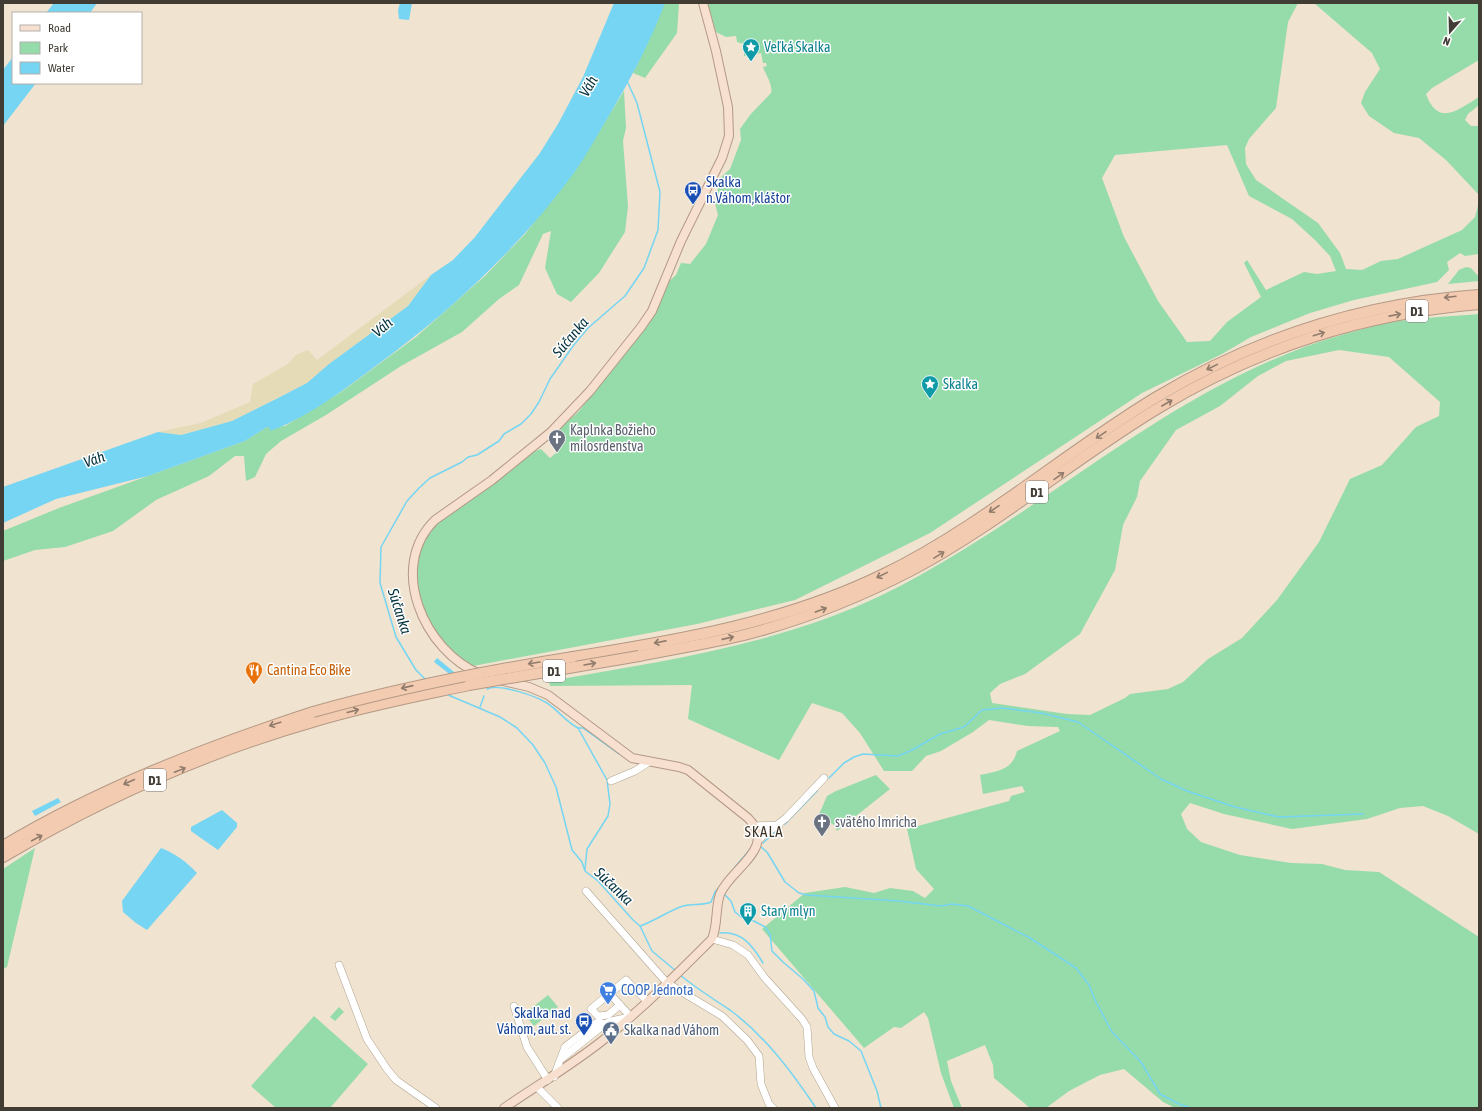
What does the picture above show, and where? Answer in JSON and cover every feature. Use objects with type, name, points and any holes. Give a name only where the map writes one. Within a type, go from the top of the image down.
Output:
[{"type":"highway","name":"D1","points":[[3,856],[60,825],[158,779],[359,699],[449,678],[699,635],[772,617],[858,586],[932,549],[977,521],[1154,399],[1247,350],[1298,331],[1365,311],[1421,301],[1479,295]]},
{"type":"highway","name":"D1","points":[[3,846],[69,810],[153,771],[249,733],[314,716],[690,646],[748,634],[784,623],[864,593],[935,557],[988,524],[1160,407],[1206,381],[1253,358],[1316,335],[1357,323],[1422,310],[1479,304]]},
{"type":"main road","points":[[504,1108],[551,1078],[608,1037],[675,976],[712,939],[716,928],[722,892],[754,850],[758,840],[755,826],[748,818],[688,770],[634,759],[625,754],[541,692],[522,685],[480,674],[457,661],[438,640],[418,608],[412,586],[412,570],[417,550],[430,525],[519,460],[562,422],[590,391],[652,311],[681,241],[722,158],[729,136],[728,106],[716,51],[703,3]]},
{"type":"street","points":[[610,781],[635,771],[649,762]]},
{"type":"street","points":[[758,840],[779,824],[824,778]]},
{"type":"street","points":[[755,826],[779,824]]},
{"type":"street","points":[[586,891],[667,983],[722,1016],[747,1040],[759,1056],[761,1084],[769,1104],[773,1108]]},
{"type":"street","points":[[712,939],[734,945],[748,955],[764,977],[802,1019],[807,1027],[809,1057],[813,1068],[835,1108]]},
{"type":"street","points":[[339,965],[367,1039],[396,1080],[436,1108]]},
{"type":"street","points":[[620,1006],[608,1015],[598,1016],[591,1009],[626,980],[647,1001]]},
{"type":"street","points":[[610,994],[630,1017]]},
{"type":"street","points":[[514,1006],[527,1047],[551,1078],[565,1047],[596,1023],[605,1024],[611,1021],[630,1017]]},
{"type":"street","points":[[605,1024],[609,1030],[608,1037]]},
{"type":"street","points":[[537,1087],[558,1108]]},
{"type":"street","points":[[424,1108],[428,1102]]},
{"type":"green space","points":[[665,3],[679,3],[677,33],[645,78],[633,73]]},
{"type":"green space","points":[[706,3],[1298,3],[1288,22],[1276,108],[1249,139],[1245,148],[1246,164],[1256,180],[1318,223],[1340,253],[1346,269],[1362,270],[1381,261],[1398,259],[1462,230],[1475,217],[1479,202],[1479,254],[1465,256],[1460,253],[1447,262],[1449,270],[1437,282],[1354,300],[1310,313],[1251,337],[1222,354],[1142,393],[930,533],[795,600],[697,624],[473,666],[457,657],[451,651],[432,627],[425,614],[420,601],[416,573],[422,546],[430,532],[442,518],[492,484],[516,464],[535,451],[541,449],[550,458],[557,452],[550,443],[550,438],[579,411],[654,316],[668,282],[676,275],[681,263],[690,264],[706,244],[718,215],[715,203],[720,178],[730,169],[741,140],[740,129],[750,115],[771,93],[770,83],[763,67],[767,66],[766,63],[763,63],[761,53],[744,56],[744,44],[737,42],[736,36],[726,37],[716,32]],"holes":[[[1227,145],[1249,196],[1292,219],[1330,256],[1336,271],[1317,274],[1304,272],[1266,290],[1247,260],[1244,263],[1261,297],[1227,322],[1210,341],[1187,342],[1158,301],[1124,237],[1102,178],[1115,155]]]},
{"type":"green space","points":[[1314,3],[1479,3],[1479,60],[1432,88],[1426,94],[1436,110],[1443,113],[1449,113],[1464,107],[1479,97],[1479,105],[1468,114],[1465,120],[1471,126],[1479,126],[1479,195],[1446,160],[1419,138],[1394,133],[1369,116],[1361,103],[1365,92],[1380,69],[1372,53]]},
{"type":"green space","points":[[624,91],[626,128],[623,141],[628,206],[625,232],[599,273],[571,302],[557,294],[545,268],[551,231],[543,234],[519,285],[499,299],[462,332],[401,366],[326,415],[281,441],[266,454],[255,477],[246,481],[244,456],[235,456],[209,476],[156,500],[113,531],[65,547],[35,550],[3,561],[3,531],[59,508],[245,441],[267,427],[285,426],[341,392],[416,337],[486,275],[525,234],[574,172]]},
{"type":"green space","points":[[1466,267],[1471,268],[1479,277],[1479,281],[1448,284],[1459,270]]},
{"type":"green space","points":[[1479,314],[1479,834],[1448,816],[1423,806],[1400,808],[1367,819],[1292,829],[1224,814],[1190,803],[1181,814],[1187,829],[1201,842],[1240,855],[1291,863],[1322,864],[1345,870],[1379,872],[1479,937],[1479,1108],[1175,1108],[1163,1102],[1124,1069],[1100,1075],[1069,1091],[1046,1108],[1030,1108],[994,1078],[993,1065],[985,1045],[947,1061],[951,1081],[962,1108],[954,1108],[941,1073],[928,1018],[924,1012],[901,1028],[894,1027],[864,1048],[762,929],[805,893],[845,887],[874,893],[890,888],[913,891],[925,898],[934,889],[916,869],[907,829],[1009,801],[1011,796],[1025,792],[1022,786],[983,794],[980,775],[998,771],[1008,766],[1015,758],[1017,751],[1060,731],[1058,727],[1028,726],[989,720],[973,732],[941,751],[926,756],[912,771],[884,771],[860,733],[842,713],[812,703],[779,760],[688,719],[692,685],[550,686],[549,681],[685,657],[730,647],[818,622],[860,605],[902,585],[958,553],[1173,412],[1229,381],[1287,354],[1348,333],[1399,321]],"holes":[[[1339,350],[1389,357],[1440,402],[1439,416],[1416,427],[1382,465],[1350,479],[1319,542],[1277,600],[1242,638],[1208,659],[1183,682],[1168,689],[1130,694],[1125,698],[1090,715],[1067,714],[992,703],[990,693],[1000,684],[1025,674],[1080,634],[1115,570],[1123,525],[1137,497],[1140,481],[1176,430],[1220,406],[1258,376],[1286,361]]]},
{"type":"green space","points":[[876,775],[890,789],[837,831],[833,824],[817,819],[827,796]]},
{"type":"green space","points":[[35,848],[7,967],[3,969],[3,869]]},
{"type":"green space","points":[[548,995],[558,1007],[534,1026],[524,1014]]},
{"type":"green space","points":[[339,1007],[344,1012],[335,1021],[330,1017]]},
{"type":"green space","points":[[314,1016],[368,1064],[330,1108],[276,1108],[251,1086]]},
{"type":"sand","points":[[431,275],[408,306],[329,364],[307,383],[232,421],[180,435],[158,432],[201,423],[250,402],[253,384],[288,364],[296,355],[308,350],[317,360]]},
{"type":"water","points":[[54,3],[97,3],[91,12],[47,12]]},
{"type":"water","points":[[400,3],[412,3],[409,20],[399,19],[398,10]]},
{"type":"water","name":"Váh","points":[[614,3],[665,3],[646,48],[615,105],[574,173],[552,201],[481,279],[428,325],[362,377],[296,420],[270,431],[270,428],[267,427],[245,441],[148,476],[56,499],[3,523],[3,487],[158,432],[181,435],[232,421],[307,383],[329,364],[408,306],[431,275],[453,260],[475,237],[540,153],[558,124],[583,77]]},
{"type":"water","points":[[12,58],[12,84],[35,84],[3,126],[3,70]]},
{"type":"water","points":[[437,658],[454,672],[452,676],[434,662]]},
{"type":"water","points":[[58,798],[61,802],[35,816],[32,811]]},
{"type":"water","points":[[222,810],[237,823],[237,827],[218,850],[191,831],[191,827]]},
{"type":"water","points":[[161,848],[180,858],[197,873],[147,930],[123,912],[122,901]]},
{"type":"waterway","name":"Súčanka","points":[[426,680],[416,670],[396,637],[380,583],[381,547],[407,501],[430,478],[462,462],[468,457],[477,455],[499,441],[504,434],[521,424],[531,414],[539,402],[550,379],[573,346],[588,328],[625,296],[644,268],[658,230],[660,192],[637,103],[627,81]]},
{"type":"waterway","points":[[487,689],[499,688],[517,691],[542,700],[551,706],[578,728],[607,780],[610,804],[608,816],[587,849],[585,869]]},
{"type":"waterway","name":"Súčanka","points":[[446,694],[500,717],[517,728],[533,745],[545,763],[556,787],[572,850],[582,862],[585,871],[598,881],[640,926],[652,951],[676,971]]},
{"type":"waterway","points":[[480,707],[484,696]]},
{"type":"waterway","points":[[829,778],[844,763],[854,757],[863,754],[898,756],[940,734],[964,727],[982,710],[1002,708],[1041,713],[1078,722],[1161,779],[1187,791],[1235,807],[1279,817],[1363,814]]},
{"type":"waterway","points":[[578,728],[583,728],[619,754]]},
{"type":"waterway","points":[[785,824],[817,791]]},
{"type":"waterway","points":[[763,843],[777,830]]},
{"type":"waterway","points":[[735,867],[752,847]]},
{"type":"waterway","points":[[761,847],[767,852],[785,882],[799,893],[807,895],[898,901],[941,906],[952,904],[968,906],[1030,938],[1076,968],[1089,985],[1095,1000],[1112,1032],[1141,1062],[1160,1094],[1179,1104],[1191,1108]]},
{"type":"waterway","points":[[715,892],[723,883]]},
{"type":"waterway","points":[[640,926],[683,906],[711,902],[715,892],[718,893]]},
{"type":"waterway","points":[[725,895],[731,901],[735,912],[744,919],[754,921],[765,927],[770,934],[772,951],[814,991],[818,1008],[825,1017],[828,1027],[834,1034],[849,1041],[861,1051],[877,1091],[881,1108]]},
{"type":"waterway","points":[[720,933],[735,934],[741,937],[751,946],[763,963]]},
{"type":"waterway","name":"Súčanka","points":[[680,975],[730,1010],[755,1031],[777,1055],[816,1108]]},
{"type":"place","name":"Veľká Skalka","points":[[751,62]]},
{"type":"place","name":"Skalka n.Váhom,kláštor","points":[[693,205]]},
{"type":"place","name":"Skalka","points":[[930,399]]},
{"type":"place","name":"Kaplnka Božieho milosrdenstva","points":[[557,453]]},
{"type":"place","name":"Cantina Eco Bike","points":[[254,685]]},
{"type":"place","name":"svätého Imricha","points":[[822,837]]},
{"type":"place","name":"Starý mlyn","points":[[748,926]]},
{"type":"place","name":"COOP Jednota","points":[[608,1005]]},
{"type":"place","name":"Skalka nad Váhom, aut. st.","points":[[584,1036]]},
{"type":"place","name":"Skalka nad Váhom","points":[[611,1045]]},
{"type":"district","name":"SKALA","points":[[764,831]]}]
